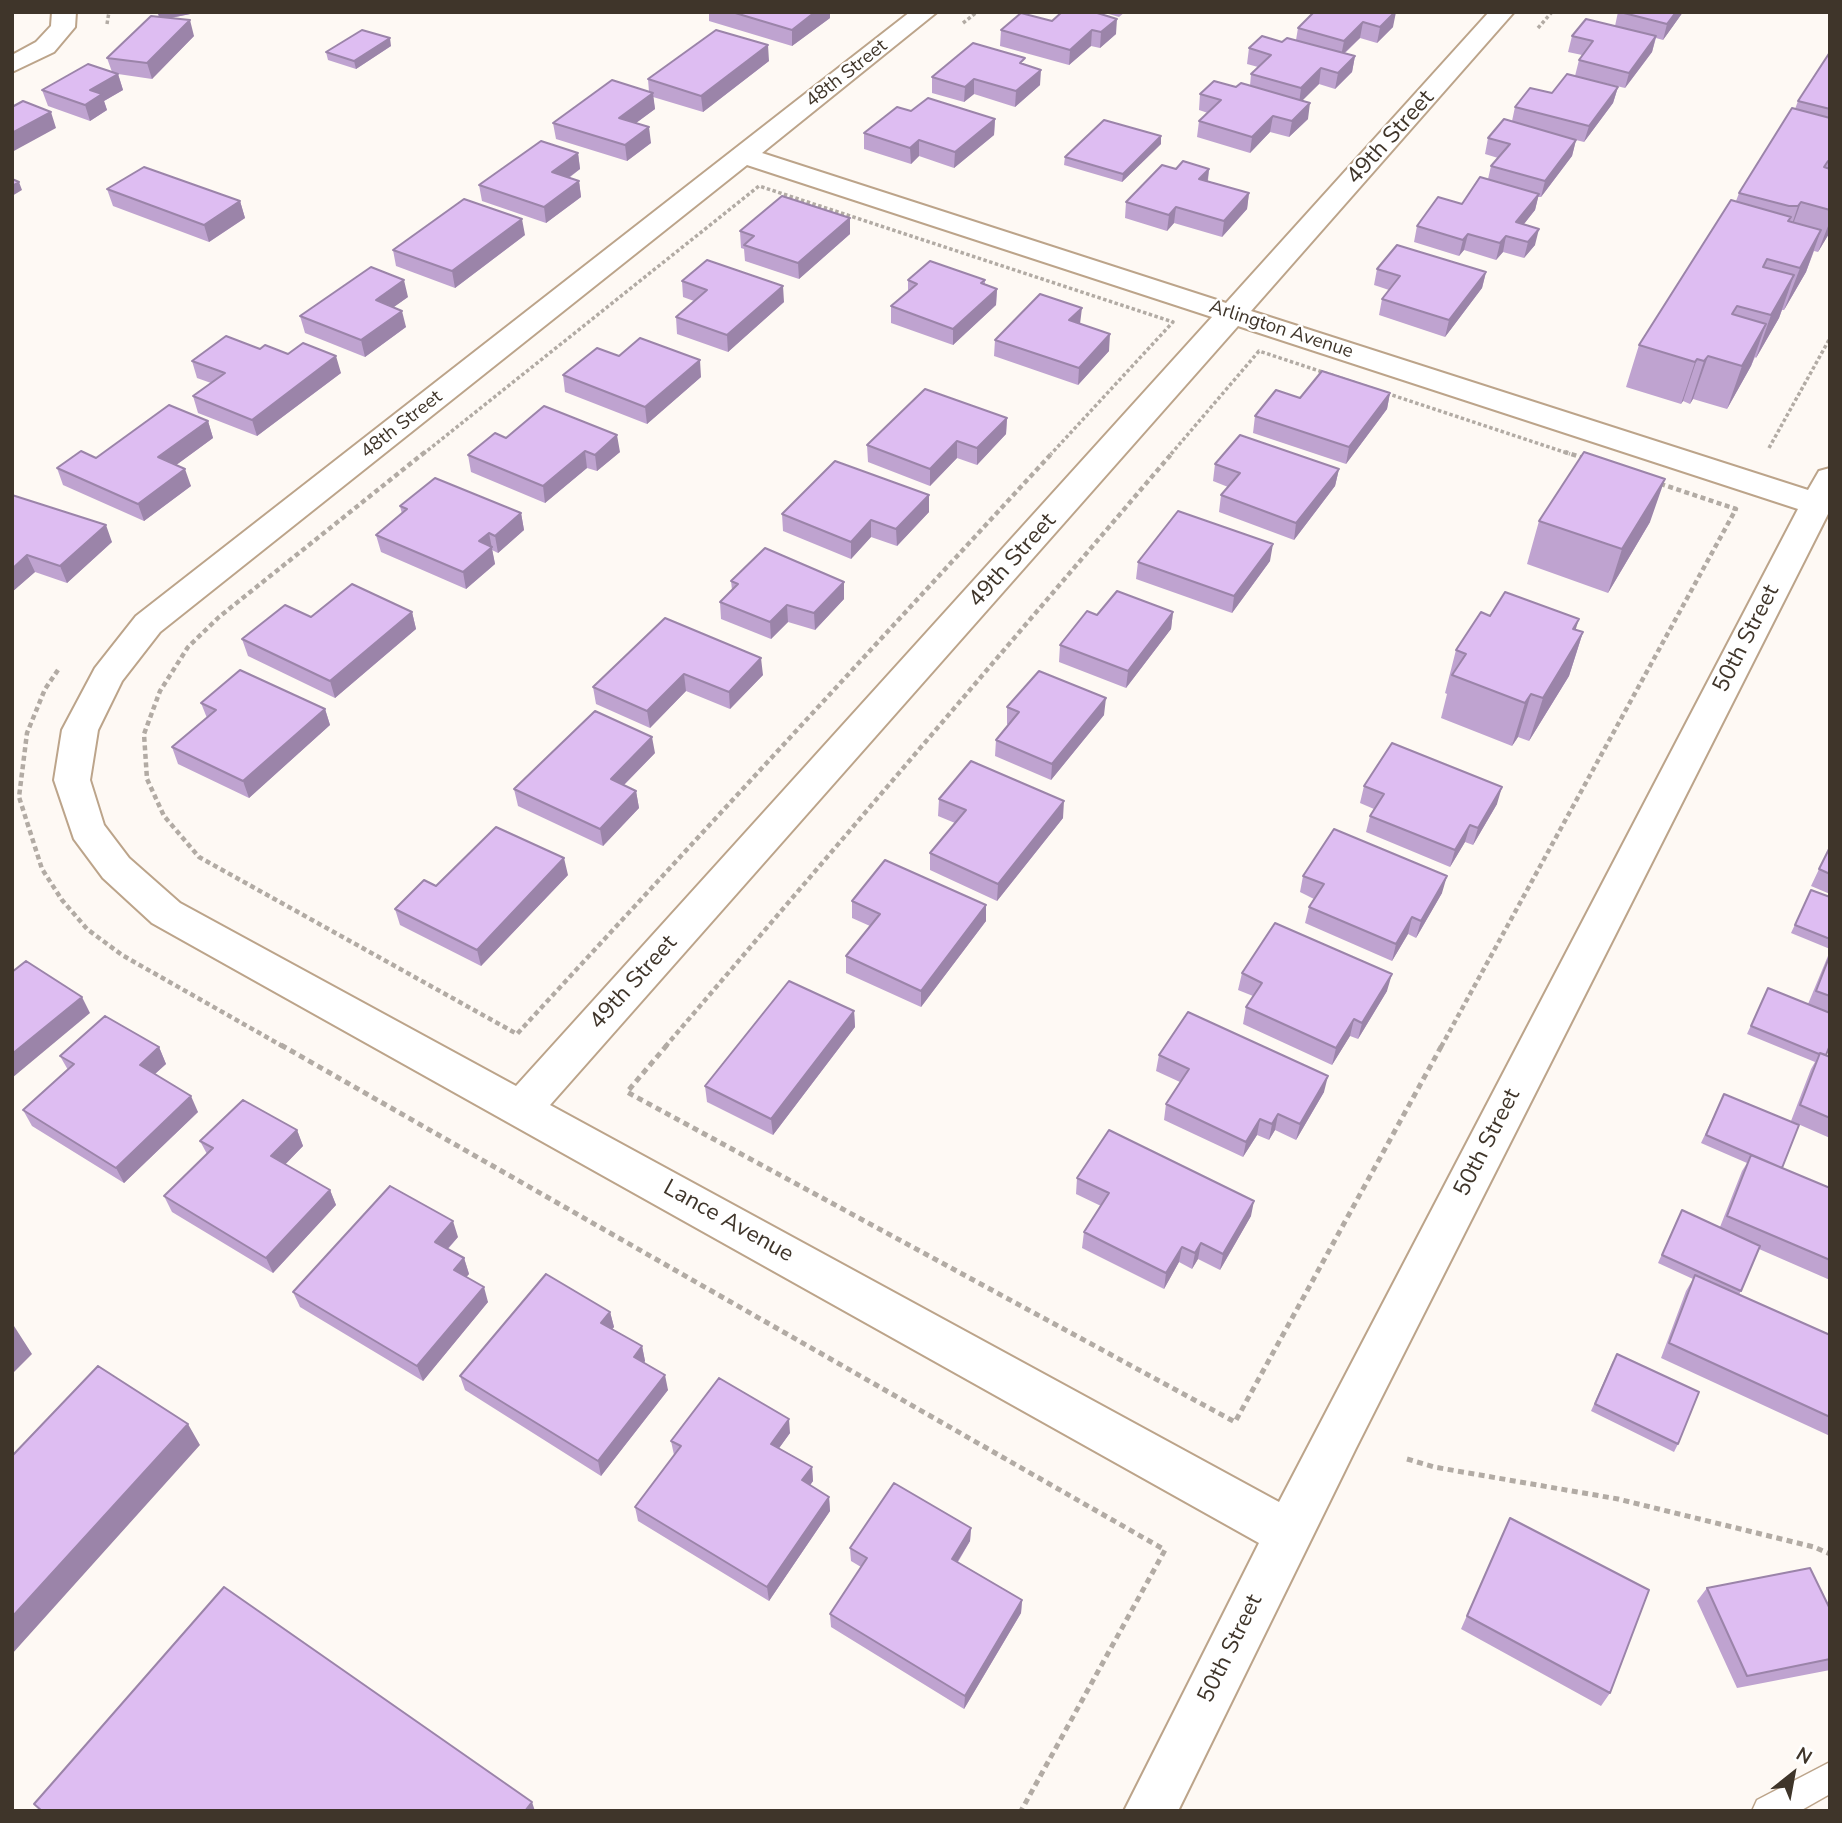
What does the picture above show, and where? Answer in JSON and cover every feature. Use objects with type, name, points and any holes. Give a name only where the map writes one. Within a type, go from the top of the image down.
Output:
[{"type":"street","points":[[12,65],[45,47],[63,27],[64,12]]},
{"type":"street","name":"48th Street","points":[[166,913],[116,868],[87,829],[72,779],[80,730],[107,676],[148,624],[925,12]]},
{"type":"street","name":"49th Street","points":[[522,1108],[1502,12]]},
{"type":"street","name":"Arlington Avenue","points":[[744,156],[1234,314],[1823,491]]},
{"type":"street","name":"50th Street","points":[[1150,1811],[1288,1533],[1823,491]]},
{"type":"street","name":"Lance Avenue","points":[[166,913],[1288,1533]]},
{"type":"lane","points":[[1768,1811],[1830,1777]]},
{"type":"path","points":[[956,29],[977,12]]},
{"type":"path","points":[[759,186],[1172,322],[1107,393],[517,1034],[199,858],[164,816],[147,779],[144,734],[160,691],[188,647],[230,608],[759,186]]},
{"type":"path","points":[[1766,454],[1830,338]]},
{"type":"path","points":[[1259,351],[1736,509],[1235,1422],[627,1092],[1259,351]]},
{"type":"path","points":[[60,667],[45,689],[27,733],[19,797],[42,869],[62,900],[87,929],[122,955],[1165,1550],[1021,1811]]},
{"type":"path","points":[[1407,1459],[1434,1467],[1618,1499],[1814,1546],[1830,1554]]},
{"type":"building","points":[[732,12],[815,12],[792,30]]},
{"type":"building","points":[[1062,12],[1094,12],[1117,19],[1101,32],[1092,30],[1070,50],[1001,30],[1021,13],[1052,21]]},
{"type":"building","points":[[1314,12],[1395,12],[1380,27],[1363,22],[1344,41],[1298,28]]},
{"type":"building","points":[[1620,12],[1676,12],[1667,24]]},
{"type":"building","points":[[151,16],[190,20],[147,63],[107,58]]},
{"type":"building","points":[[1586,19],[1656,36],[1629,73],[1579,60],[1593,41],[1572,36]]},
{"type":"building","points":[[362,30],[390,38],[354,61],[326,52]]},
{"type":"building","points":[[716,30],[768,45],[701,96],[648,79]]},
{"type":"building","points":[[1262,36],[1282,42],[1287,38],[1355,56],[1338,73],[1321,68],[1301,88],[1251,74],[1271,55],[1249,48]]},
{"type":"building","points":[[973,43],[1025,58],[1020,63],[1041,70],[1016,91],[974,79],[965,87],[932,77]]},
{"type":"building","points":[[1830,52],[1830,109],[1798,101]]},
{"type":"building","points":[[88,64],[118,74],[90,90],[102,94],[85,105],[42,90]]},
{"type":"building","points":[[1567,74],[1618,87],[1589,126],[1515,107],[1530,88],[1552,93]]},
{"type":"building","points":[[612,80],[653,93],[619,118],[649,127],[625,145],[553,123]]},
{"type":"building","points":[[1214,81],[1236,87],[1241,83],[1310,103],[1292,121],[1273,116],[1252,137],[1199,121],[1221,100],[1200,94]]},
{"type":"building","points":[[928,98],[995,119],[955,152],[919,140],[910,148],[864,133],[897,107],[911,111]]},
{"type":"building","points":[[23,101],[51,112],[12,133],[12,107]]},
{"type":"building","points":[[1792,108],[1830,118],[1830,161],[1824,167],[1830,169],[1830,210],[1801,202],[1798,206],[1789,206],[1739,193]]},
{"type":"building","points":[[1504,119],[1576,140],[1545,181],[1491,166],[1510,144],[1488,138]]},
{"type":"building","points":[[1104,120],[1161,136],[1123,174],[1065,157]]},
{"type":"building","points":[[541,141],[578,153],[552,172],[579,181],[544,207],[479,185]]},
{"type":"building","points":[[1183,161],[1209,169],[1199,179],[1249,193],[1224,221],[1176,207],[1169,215],[1126,202],[1162,165],[1176,169]]},
{"type":"building","points":[[144,167],[240,201],[204,225],[107,189]]},
{"type":"building","points":[[1480,177],[1539,194],[1516,222],[1539,229],[1528,242],[1506,236],[1500,243],[1468,234],[1463,240],[1417,226],[1438,197],[1462,204]]},
{"type":"building","points":[[782,196],[850,218],[798,263],[744,245],[754,236],[740,231]]},
{"type":"building","points":[[464,199],[522,219],[452,271],[393,250]]},
{"type":"building","points":[[1731,200],[1791,217],[1788,221],[1821,230],[1800,268],[1767,259],[1763,267],[1794,275],[1771,315],[1737,306],[1732,314],[1766,324],[1742,366],[1708,356],[1704,361],[1697,359],[1695,362],[1639,345]]},
{"type":"building","points":[[1397,245],[1486,272],[1449,320],[1382,299],[1400,276],[1377,269]]},
{"type":"building","points":[[707,260],[783,286],[727,335],[676,317],[707,290],[682,281]]},
{"type":"building","points":[[930,261],[985,280],[981,283],[997,289],[953,329],[891,306],[917,284],[908,280]]},
{"type":"building","points":[[371,267],[404,280],[376,300],[402,311],[361,340],[300,316]]},
{"type":"building","points":[[1040,294],[1082,308],[1069,320],[1110,334],[1079,368],[995,340]]},
{"type":"building","points":[[226,336],[260,349],[265,345],[288,354],[303,343],[336,356],[252,420],[193,396],[225,373],[192,361]]},
{"type":"building","points":[[640,338],[700,360],[645,407],[563,375],[597,348],[619,356]]},
{"type":"building","points":[[1322,371],[1390,393],[1349,447],[1255,416],[1276,390],[1300,398]]},
{"type":"building","points":[[925,389],[1007,418],[977,448],[957,441],[930,469],[867,445]]},
{"type":"building","points":[[169,405],[208,421],[158,457],[185,469],[138,504],[57,468],[81,451],[96,458]]},
{"type":"building","points":[[544,406],[617,435],[595,455],[585,451],[543,486],[468,455],[495,433],[506,438]]},
{"type":"building","points":[[1240,435],[1339,469],[1296,523],[1221,495],[1240,473],[1215,464]]},
{"type":"building","points":[[1584,452],[1665,479],[1622,549],[1539,521]]},
{"type":"building","points":[[835,461],[929,495],[896,529],[871,520],[851,542],[782,514]]},
{"type":"building","points":[[435,478],[521,513],[495,536],[489,533],[479,541],[492,547],[463,572],[376,535],[407,509],[400,506]]},
{"type":"building","points":[[12,495],[106,525],[60,566],[27,555],[12,569]]},
{"type":"building","points":[[1178,511],[1273,544],[1234,596],[1138,562]]},
{"type":"building","points":[[765,548],[844,582],[814,613],[787,605],[770,622],[720,602],[738,584],[731,581]]},
{"type":"building","points":[[352,584],[412,612],[330,681],[242,639],[285,605],[311,617]]},
{"type":"building","points":[[1117,591],[1173,612],[1128,671],[1060,645],[1087,611],[1097,615]]},
{"type":"building","points":[[1505,592],[1579,619],[1573,629],[1583,632],[1543,698],[1531,694],[1525,703],[1452,675],[1466,654],[1456,650],[1481,612],[1490,616]]},
{"type":"building","points":[[665,618],[761,658],[729,692],[684,674],[647,711],[593,687]]},
{"type":"building","points":[[240,670],[325,709],[243,781],[172,747],[216,710],[201,703]]},
{"type":"building","points":[[1039,671],[1106,698],[1052,764],[996,740],[1019,712],[1007,707]]},
{"type":"building","points":[[595,711],[652,737],[611,779],[636,791],[600,829],[514,789]]},
{"type":"building","points":[[1392,743],[1502,787],[1478,828],[1470,825],[1455,850],[1370,816],[1384,794],[1364,786]]},
{"type":"building","points":[[971,761],[1064,801],[998,884],[930,853],[966,810],[939,799]]},
{"type":"building","points":[[496,827],[564,858],[477,950],[395,909],[424,880],[436,886]]},
{"type":"building","points":[[1334,829],[1447,876],[1421,921],[1412,917],[1396,944],[1309,907],[1324,884],[1303,876]]},
{"type":"building","points":[[1830,847],[1830,874],[1819,869]]},
{"type":"building","points":[[885,860],[986,905],[921,991],[846,956],[880,914],[852,901]]},
{"type":"building","points":[[1811,890],[1830,897],[1830,939],[1795,925]]},
{"type":"building","points":[[1275,923],[1392,974],[1362,1023],[1354,1019],[1336,1048],[1246,1007],[1262,983],[1242,973]]},
{"type":"building","points":[[1830,955],[1830,996],[1816,991]]},
{"type":"building","points":[[26,961],[82,997],[12,1054],[12,972]]},
{"type":"building","points":[[789,981],[854,1011],[771,1119],[705,1086]]},
{"type":"building","points":[[1768,988],[1830,1013],[1830,1045],[1826,1055],[1751,1026]]},
{"type":"building","points":[[1188,1012],[1328,1076],[1300,1124],[1278,1114],[1272,1124],[1260,1119],[1246,1142],[1166,1104],[1189,1069],[1159,1055]]},
{"type":"building","points":[[105,1016],[159,1047],[140,1065],[191,1096],[116,1168],[23,1110],[74,1064],[60,1056]]},
{"type":"building","points":[[1820,1053],[1830,1057],[1830,1118],[1800,1105]]},
{"type":"building","points":[[1724,1094],[1799,1125],[1782,1168],[1706,1135]]},
{"type":"building","points":[[243,1100],[297,1130],[271,1156],[330,1190],[266,1258],[164,1196],[213,1148],[200,1141]]},
{"type":"building","points":[[1109,1130],[1254,1201],[1223,1254],[1201,1243],[1195,1253],[1182,1247],[1166,1273],[1084,1232],[1109,1193],[1077,1178]]},
{"type":"building","points":[[1751,1155],[1830,1188],[1830,1260],[1727,1216]]},
{"type":"building","points":[[390,1186],[453,1221],[435,1242],[464,1258],[454,1270],[484,1287],[417,1366],[293,1292]]},
{"type":"building","points":[[1682,1210],[1760,1246],[1741,1291],[1662,1255]]},
{"type":"building","points":[[546,1274],[610,1312],[601,1323],[642,1346],[634,1357],[665,1375],[598,1461],[460,1376]]},
{"type":"building","points":[[1695,1275],[1830,1335],[1830,1417],[1669,1343]]},
{"type":"building","points":[[1617,1354],[1699,1392],[1678,1444],[1595,1404]]},
{"type":"building","points":[[98,1366],[188,1424],[12,1617],[12,1456]]},
{"type":"building","points":[[719,1378],[789,1419],[771,1444],[812,1467],[802,1480],[829,1497],[767,1587],[635,1507],[681,1446],[671,1441]]},
{"type":"building","points":[[894,1483],[971,1528],[952,1559],[1022,1600],[965,1696],[830,1614],[867,1558],[850,1548]]},
{"type":"building","points":[[1510,1518],[1649,1590],[1610,1693],[1467,1616]]},
{"type":"building","points":[[1810,1568],[1830,1609],[1830,1659],[1747,1676],[1707,1588]]},
{"type":"building","points":[[224,1587],[532,1802],[525,1811],[42,1811],[34,1804]]}]
